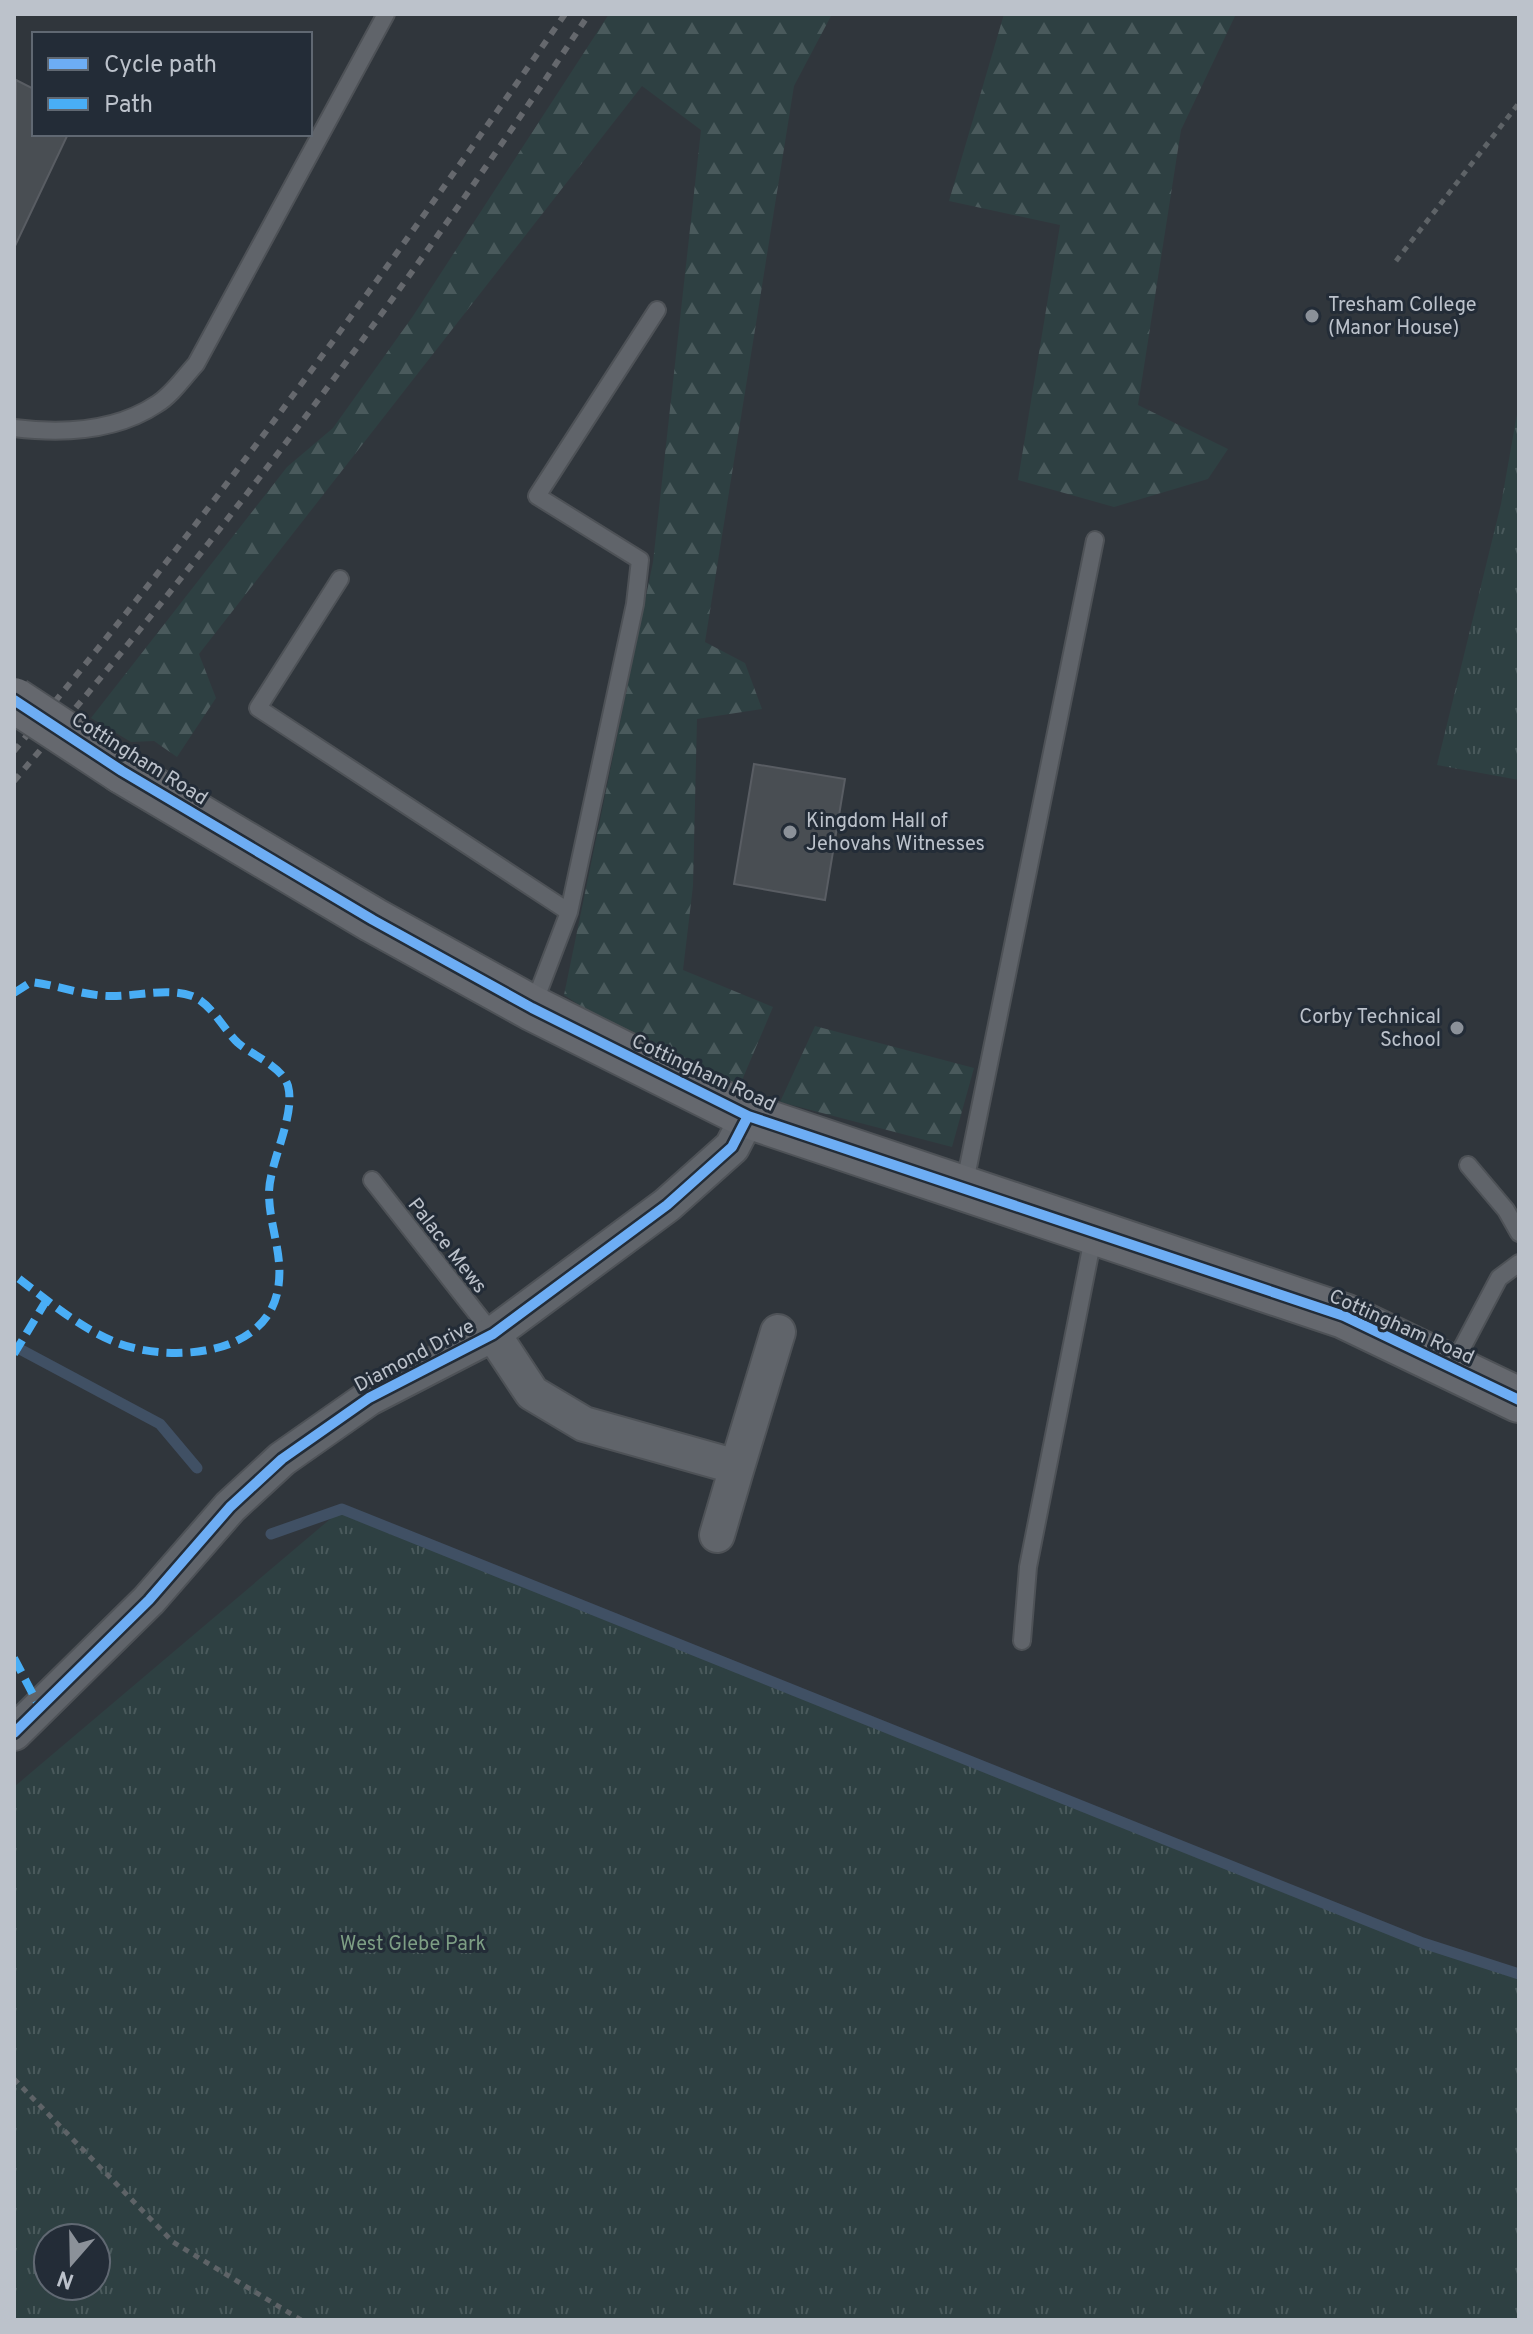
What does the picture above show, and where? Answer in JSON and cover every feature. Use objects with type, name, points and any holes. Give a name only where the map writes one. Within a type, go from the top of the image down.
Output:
[{"type":"street","name":"Cottingham Road","points":[[14,700],[122,771],[373,920],[532,1008],[748,1116],[1344,1316],[1519,1400]]},
{"type":"street","name":"Diamond Drive","points":[[14,1733],[149,1600],[230,1507],[282,1459],[369,1398],[493,1334],[667,1205],[732,1147],[748,1116]]},
{"type":"street","points":[[717,1535],[778,1332]]},
{"type":"street","points":[[493,1334],[532,1393],[584,1424],[737,1467]]},
{"type":"lane","points":[[14,428],[63,431],[116,426],[160,403],[196,364],[386,14]]},
{"type":"lane","points":[[532,1008],[569,912],[635,604],[640,560],[537,496],[657,310]]},
{"type":"lane","points":[[963,1189],[1095,540]]},
{"type":"lane","points":[[340,579],[258,708],[569,912]]},
{"type":"lane","points":[[1468,1165],[1506,1210],[1519,1233]]},
{"type":"lane","name":"Palace Mews","points":[[372,1180],[493,1334]]},
{"type":"lane","points":[[1022,1641],[1028,1567],[1094,1232]]},
{"type":"lane","points":[[1452,1366],[1499,1278],[1519,1263]]},
{"type":"path","points":[[1396,261],[1519,103]]},
{"type":"path","points":[[14,2079],[173,2242],[301,2320]]},
{"type":"green space","points":[[609,14],[832,14],[794,86],[705,642],[745,663],[762,709],[697,719],[693,886],[683,970],[773,1007],[740,1085],[644,1048],[564,995],[653,562],[701,130],[642,86],[199,654],[216,698],[177,757],[154,741],[131,742],[91,718],[287,467],[333,428],[413,316]]},
{"type":"green space","points":[[1004,14],[1236,14],[1181,130],[1138,405],[1228,449],[1208,479],[1114,507],[1018,480],[1060,225],[949,201]]},
{"type":"green space","points":[[1519,403],[1519,780],[1437,765],[1501,504]]},
{"type":"green space","points":[[815,1026],[974,1068],[952,1147],[780,1102]]},
{"type":"green space","name":"West Glebe Park","points":[[342,1509],[1423,1943],[1519,1974],[1519,2320],[14,2320],[14,1787]]},
{"type":"building","points":[[16,80],[32,88],[32,136],[67,136],[14,248]]},
{"type":"building","name":"Kingdom Hall of Jehovahs Witnesses","points":[[754,764],[845,779],[825,900],[734,884]]},
{"type":"waterway","points":[[14,1346],[160,1424],[197,1468]]},
{"type":"waterway","points":[[271,1534],[342,1509],[1423,1943],[1519,1974]]},
{"type":"railway","points":[[14,751],[159,571],[298,389],[565,14]]},
{"type":"railway","points":[[14,781],[166,597],[314,406],[455,211],[589,14]]},
{"type":"marked path","points":[[14,993],[31,982],[98,995],[171,992],[192,996],[211,1011],[238,1043],[280,1073],[288,1086],[289,1098],[286,1125],[269,1193],[278,1252],[278,1289],[270,1312],[255,1329],[235,1342],[186,1353],[136,1349],[88,1329],[14,1275]]},
{"type":"marked path","points":[[14,1354],[46,1301]]},
{"type":"marked path","points":[[14,1658],[40,1708]]},
{"type":"cycle path","points":[[14,700],[122,771],[373,920],[532,1008],[748,1116],[1344,1316],[1519,1400]]},
{"type":"cycle path","points":[[14,1733],[149,1600],[230,1507],[282,1459],[369,1398],[493,1334],[667,1205],[732,1147],[748,1116]]},
{"type":"place","name":"Tresham College (Manor House)","points":[[1312,316]]},
{"type":"place","name":"Kingdom Hall of Jehovahs Witnesses","points":[[790,832]]},
{"type":"place","name":"Corby Technical School","points":[[1457,1028]]}]
